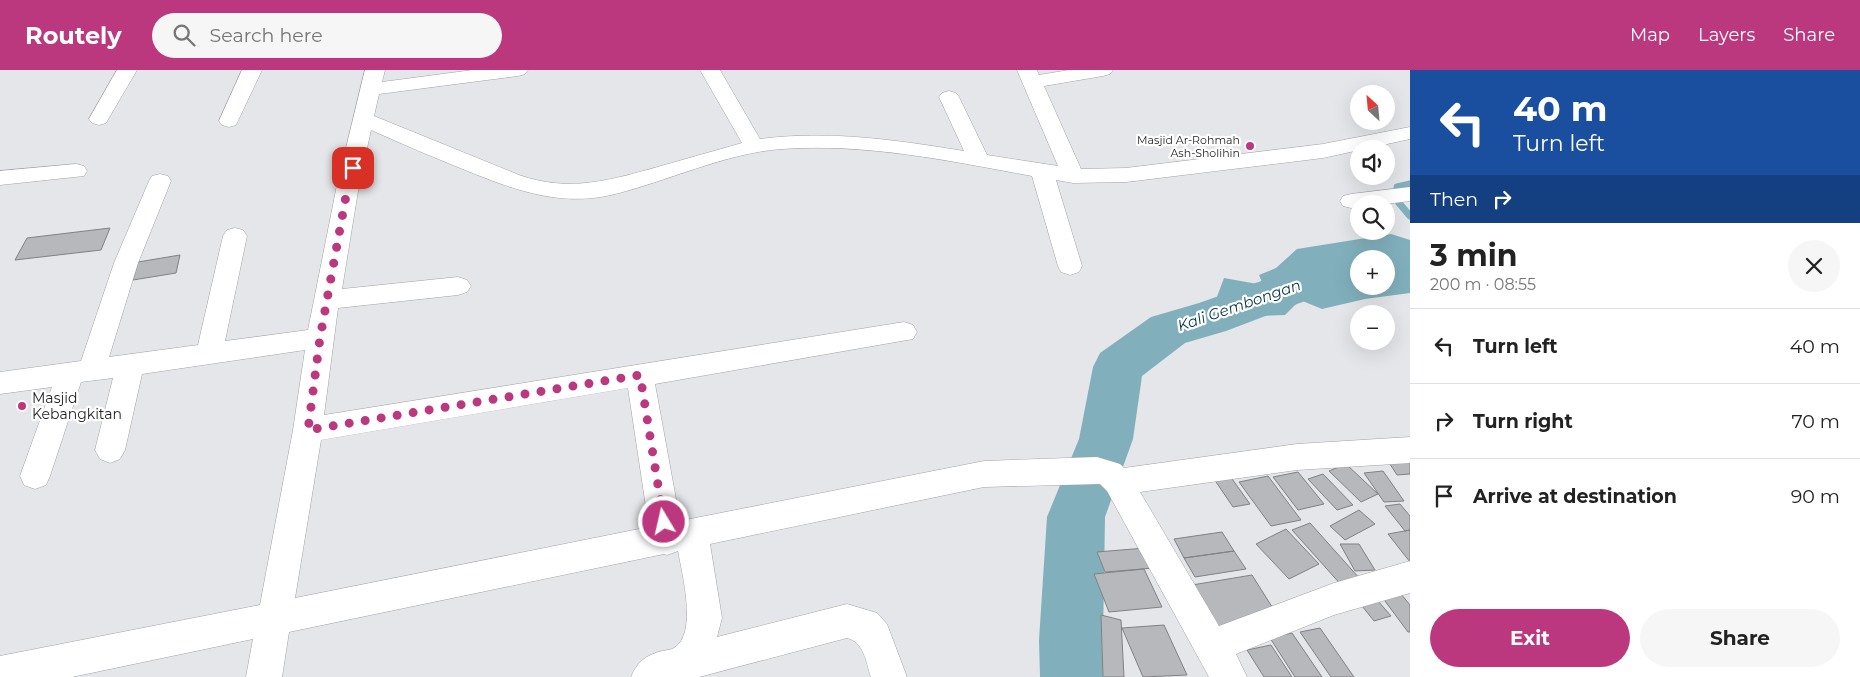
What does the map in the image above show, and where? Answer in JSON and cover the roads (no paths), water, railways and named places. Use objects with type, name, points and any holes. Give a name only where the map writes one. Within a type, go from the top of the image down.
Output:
[{"type":"street","points":[[99,119],[126,70]]},
{"type":"street","points":[[229,121],[252,70]]},
{"type":"street","points":[[264,677],[308,430],[320,338],[351,177],[373,80],[518,70]]},
{"type":"street","points":[[710,70],[754,146]]},
{"type":"street","points":[[1073,176],[1030,76],[1103,70]]},
{"type":"street","points":[[949,97],[979,160]]},
{"type":"street","points":[[365,119],[425,147],[521,184],[545,190],[567,192],[589,192],[610,188],[754,146],[800,142],[861,142],[1073,176],[1126,176],[1258,160],[1404,139]]},
{"type":"street","points":[[1042,170],[1070,266]]},
{"type":"street","points":[[0,178],[76,171]]},
{"type":"street","points":[[35,476],[81,372],[160,181]]},
{"type":"street","points":[[1395,196],[1410,194]]},
{"type":"street","points":[[209,354],[235,236]]},
{"type":"street","points":[[327,300],[458,286]]},
{"type":"street","points":[[308,430],[904,332]]},
{"type":"street","points":[[0,383],[320,338]]},
{"type":"street","points":[[110,450],[130,365]]},
{"type":"street","points":[[640,375],[679,537],[705,618],[697,647],[685,663]]},
{"type":"street","points":[[0,674],[984,474],[1016,472],[1108,476],[1298,457],[1410,450]]},
{"type":"street","points":[[1108,476],[1229,677]]},
{"type":"street","points":[[1211,646],[1334,600],[1410,576]]},
{"type":"street","points":[[649,677],[658,670],[847,621],[865,625],[876,636],[890,677]]},
{"type":"water","points":[[1395,235],[1410,240],[1410,293],[1395,295],[1365,299],[1322,309],[1300,300],[1285,315],[1209,318],[1224,278],[1263,285],[1259,275],[1276,268],[1297,249],[1353,240],[1395,240]]},
{"type":"waterway","points":[[1397,187],[1410,184]]},
{"type":"waterway","points":[[1399,203],[1410,216]]},
{"type":"waterway","name":"Kali Gembongan","points":[[1073,677],[1071,640],[1076,517],[1106,439],[1118,367],[1168,330],[1209,318],[1323,277],[1350,272]]},
{"type":"place","name":"Masjid Ar-Rohmah Ash-Sholihin","points":[[1250,146]]},
{"type":"place","name":"Masjid Kebangkitan","points":[[22,406]]}]
